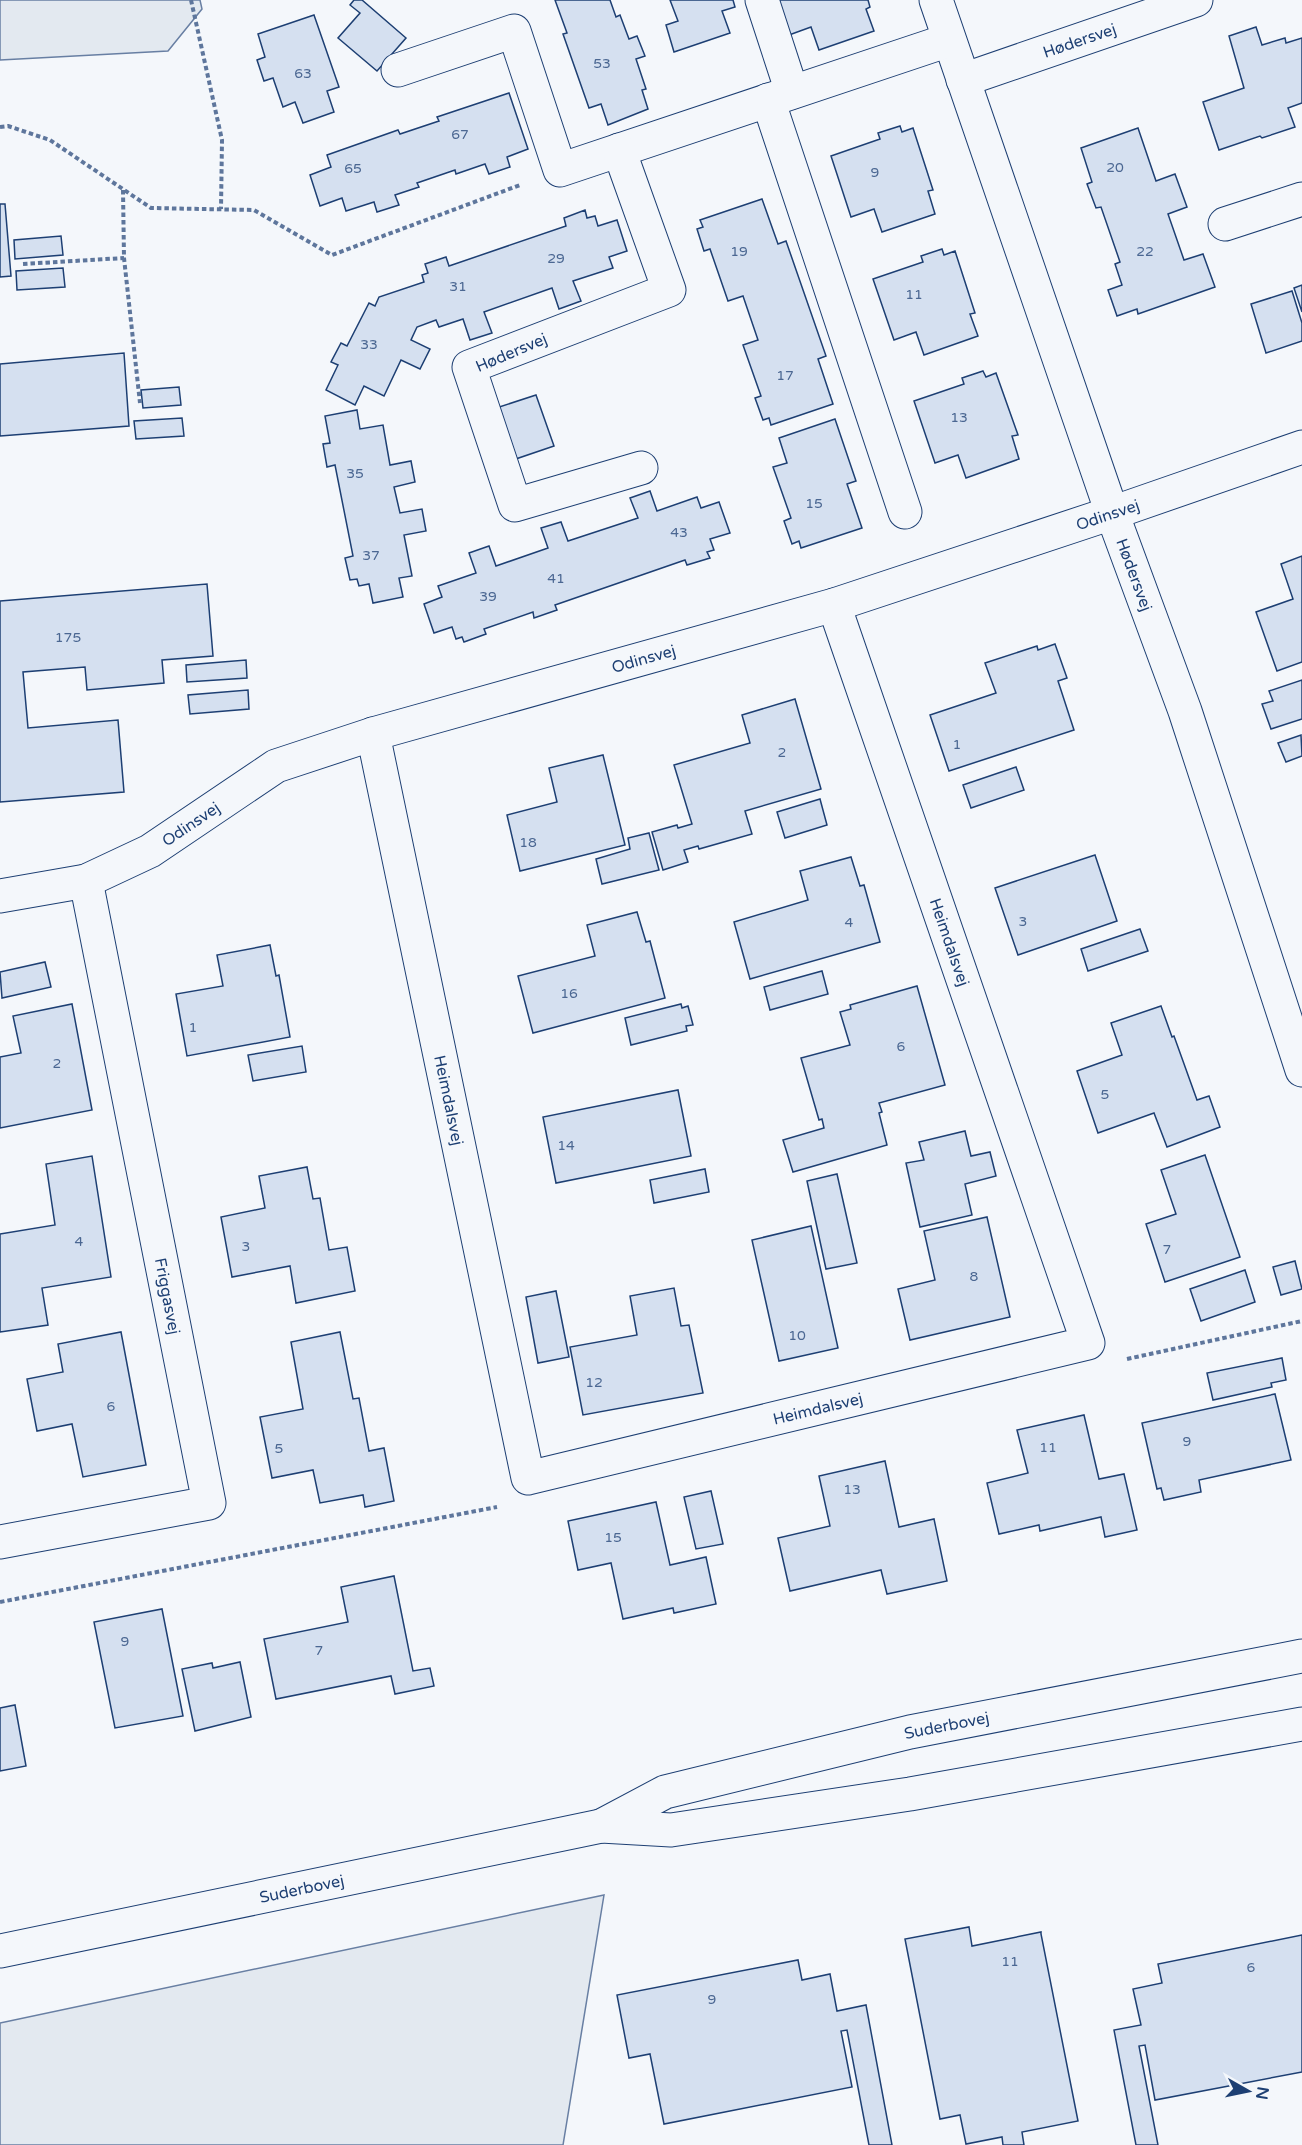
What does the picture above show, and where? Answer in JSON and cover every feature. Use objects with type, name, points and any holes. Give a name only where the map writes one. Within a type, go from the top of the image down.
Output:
[{"type":"street","points":[[762,0],[780,96],[905,512]]},
{"type":"street","name":"Hødersvej","points":[[936,0],[1112,513],[1185,711],[1302,1070]]},
{"type":"street","name":"Hødersvej","points":[[963,80],[1197,0]]},
{"type":"street","points":[[398,70],[514,31],[560,170],[949,40]]},
{"type":"street","name":"Hødersvej","points":[[619,150],[669,290],[469,367],[515,505],[641,468]]},
{"type":"street","points":[[1225,224],[1302,199]]},
{"type":"street","name":"Odinsvej","points":[[0,896],[86,881],[150,851],[276,766],[373,734],[834,605],[1302,447]]},
{"type":"street","name":"Heimdalsvej","points":[[373,734],[528,1478],[1088,1343],[834,605]]},
{"type":"street","name":"Friggasvej","points":[[0,1542],[208,1503],[86,881]]},
{"type":"street","name":"Suderbovej","points":[[601,1826],[665,1792],[910,1732],[1302,1656]]},
{"type":"street","name":"Suderbovej","points":[[0,1951],[601,1826],[670,1830],[910,1794],[1302,1724]]},
{"type":"path","points":[[191,0],[222,140],[221,209]]},
{"type":"path","points":[[0,127],[8,126],[50,140],[151,208],[254,210],[332,255],[560,170]]},
{"type":"path","points":[[123,189],[124,258],[140,403]]},
{"type":"path","points":[[23,264],[124,258]]},
{"type":"path","points":[[1088,1343],[1124,1360],[1302,1321]]},
{"type":"path","points":[[0,1602],[525,1501],[528,1478]]},
{"type":"shaded area","points":[[0,0],[200,0],[202,9],[168,51],[0,60]]},
{"type":"shaded area","points":[[604,1895],[563,2145],[0,2145],[0,2023]]},
{"type":"building","points":[[354,0],[362,0],[406,38],[377,71],[338,38],[360,13],[350,5]]},
{"type":"building","points":[[555,0],[610,0],[616,17],[620,15],[629,39],[637,36],[645,56],[636,59],[646,89],[642,90],[648,109],[608,125],[601,104],[589,108],[563,34],[567,33]]},
{"type":"building","points":[[670,0],[733,0],[735,7],[722,11],[730,33],[674,52],[666,25],[678,21]]},
{"type":"building","points":[[777,0],[868,0],[870,7],[866,9],[874,31],[819,50],[811,27],[789,35]]},
{"type":"building","points":[[314,15],[339,87],[327,91],[334,112],[303,123],[295,102],[283,107],[273,78],[264,81],[257,60],[265,57],[258,34]]},
{"type":"building","points":[[1256,27],[1262,45],[1285,38],[1286,43],[1302,38],[1302,103],[1288,108],[1295,127],[1219,150],[1203,102],[1244,88],[1229,36]]},
{"type":"building","points":[[509,93],[528,149],[507,157],[510,167],[489,174],[485,164],[456,174],[455,170],[417,183],[419,187],[395,195],[399,205],[377,212],[374,202],[346,211],[342,198],[320,206],[310,175],[331,167],[327,155],[398,130],[400,134],[439,121],[437,117]]},
{"type":"building","points":[[900,126],[902,132],[913,128],[933,190],[928,191],[935,214],[882,232],[874,209],[851,217],[831,156],[880,139],[878,133]]},
{"type":"building","points":[[1138,128],[1156,181],[1175,174],[1187,207],[1168,214],[1184,260],[1203,254],[1215,287],[1138,314],[1137,309],[1117,316],[1108,290],[1122,285],[1115,264],[1120,262],[1101,207],[1096,208],[1087,184],[1092,182],[1081,148]]},
{"type":"building","points":[[762,199],[778,244],[786,241],[826,356],[818,359],[833,404],[771,425],[769,418],[763,420],[755,398],[761,396],[743,345],[758,340],[743,296],[728,301],[710,249],[704,251],[697,229],[703,227],[700,220]]},
{"type":"building","points":[[0,204],[5,204],[11,276],[0,277]]},
{"type":"building","points":[[585,210],[587,218],[595,216],[598,226],[617,220],[627,251],[609,257],[613,268],[573,281],[581,301],[559,309],[552,288],[484,312],[492,333],[470,340],[463,319],[439,327],[436,320],[417,327],[411,340],[430,349],[420,369],[401,360],[384,396],[364,386],[355,405],[326,390],[338,365],[331,362],[341,343],[347,346],[369,303],[375,306],[379,297],[424,282],[422,275],[428,273],[425,264],[446,257],[449,266],[566,226],[564,218]]},
{"type":"building","points":[[61,236],[63,255],[15,259],[14,240]]},
{"type":"building","points":[[942,249],[944,255],[955,251],[975,313],[970,314],[978,336],[924,355],[916,332],[894,340],[873,279],[923,262],[921,256]]},
{"type":"building","points":[[63,268],[65,287],[17,290],[16,271]]},
{"type":"building","points":[[1302,285],[1302,312],[1294,288]]},
{"type":"building","points":[[1292,291],[1302,323],[1302,341],[1266,353],[1251,304]]},
{"type":"building","points":[[124,353],[129,426],[0,436],[0,364]]},
{"type":"building","points":[[983,371],[986,377],[996,373],[1018,435],[1012,436],[1019,459],[966,478],[958,455],[935,463],[914,401],[964,384],[962,378]]},
{"type":"building","points":[[179,387],[181,405],[143,408],[141,390]]},
{"type":"building","points":[[536,395],[554,446],[507,462],[490,410]]},
{"type":"building","points":[[357,410],[360,429],[383,425],[390,465],[411,461],[415,482],[394,487],[400,513],[422,509],[426,531],[404,535],[412,576],[399,578],[403,597],[373,603],[369,584],[359,586],[357,579],[350,580],[345,558],[353,556],[335,465],[327,467],[323,444],[330,443],[325,416]]},
{"type":"building","points":[[182,418],[184,436],[136,439],[134,421]]},
{"type":"building","points":[[835,419],[856,481],[847,484],[862,528],[801,548],[799,541],[792,544],[784,521],[791,518],[773,467],[787,463],[779,438]]},
{"type":"building","points":[[650,491],[657,511],[697,497],[701,508],[719,502],[730,533],[710,539],[714,550],[707,552],[710,558],[687,565],[685,560],[555,605],[557,610],[534,618],[533,612],[484,629],[486,634],[464,642],[462,637],[456,639],[452,627],[434,633],[424,604],[442,597],[438,586],[476,573],[469,553],[489,546],[496,566],[548,548],[541,528],[561,522],[568,541],[638,518],[630,498]]},
{"type":"building","points":[[1302,556],[1302,662],[1277,671],[1256,612],[1293,599],[1281,564]]},
{"type":"building","points":[[207,584],[213,656],[162,660],[164,683],[87,690],[85,667],[23,672],[28,728],[118,720],[124,792],[0,802],[0,601]]},
{"type":"building","points":[[1055,644],[1067,678],[1058,681],[1074,730],[949,771],[930,715],[996,693],[985,663],[1037,646],[1038,650]]},
{"type":"building","points":[[246,660],[247,678],[187,682],[186,665]]},
{"type":"building","points":[[1302,680],[1302,719],[1271,729],[1262,704],[1273,701],[1269,691]]},
{"type":"building","points":[[248,690],[249,709],[190,714],[188,695]]},
{"type":"building","points":[[795,699],[821,789],[745,811],[752,834],[699,849],[698,846],[684,850],[688,862],[663,870],[652,832],[677,825],[678,828],[692,824],[674,765],[750,743],[742,715]]},
{"type":"building","points":[[1301,735],[1302,756],[1286,762],[1278,743]]},
{"type":"building","points":[[603,755],[625,845],[520,871],[507,815],[557,802],[549,768]]},
{"type":"building","points":[[1016,767],[1024,790],[971,808],[963,785]]},
{"type":"building","points":[[820,799],[827,825],[785,838],[777,812]]},
{"type":"building","points":[[649,833],[659,870],[602,884],[596,859],[630,849],[628,838]]},
{"type":"building","points":[[1095,855],[1117,921],[1018,955],[995,888]]},
{"type":"building","points":[[851,857],[860,886],[864,885],[880,942],[750,979],[734,922],[808,900],[800,871]]},
{"type":"building","points":[[637,912],[646,942],[650,941],[665,998],[533,1033],[518,976],[595,956],[587,925]]},
{"type":"building","points":[[1140,929],[1148,951],[1088,971],[1081,949]]},
{"type":"building","points":[[270,945],[276,976],[279,975],[290,1037],[187,1056],[176,994],[223,986],[217,955]]},
{"type":"building","points":[[45,962],[51,987],[2,998],[0,972]]},
{"type":"building","points":[[822,971],[828,994],[770,1010],[764,987]]},
{"type":"building","points":[[917,986],[945,1085],[879,1103],[882,1112],[879,1113],[887,1145],[793,1172],[783,1140],[824,1128],[822,1119],[819,1120],[801,1058],[850,1045],[840,1012],[851,1009],[850,1005]]},
{"type":"building","points":[[72,1004],[92,1110],[0,1128],[0,1057],[21,1053],[13,1016]]},
{"type":"building","points":[[681,1004],[682,1008],[688,1006],[693,1025],[686,1026],[687,1031],[631,1045],[625,1018]]},
{"type":"building","points":[[1161,1006],[1197,1100],[1209,1096],[1220,1127],[1167,1147],[1154,1113],[1098,1133],[1077,1071],[1122,1055],[1111,1023]]},
{"type":"building","points":[[302,1046],[306,1072],[253,1081],[248,1055]]},
{"type":"building","points":[[678,1090],[691,1156],[556,1183],[543,1117]]},
{"type":"building","points":[[965,1131],[971,1156],[990,1152],[996,1176],[965,1184],[972,1215],[920,1227],[906,1163],[924,1160],[919,1142]]},
{"type":"building","points":[[1205,1155],[1240,1257],[1165,1282],[1146,1224],[1176,1214],[1161,1170]]},
{"type":"building","points":[[92,1156],[111,1277],[42,1288],[48,1325],[0,1332],[0,1234],[55,1225],[46,1164]]},
{"type":"building","points":[[307,1167],[313,1199],[320,1198],[329,1250],[347,1247],[355,1291],[296,1303],[290,1266],[232,1277],[221,1217],[265,1208],[259,1176]]},
{"type":"building","points":[[705,1169],[709,1192],[654,1203],[650,1180]]},
{"type":"building","points":[[837,1174],[857,1263],[826,1269],[807,1181]]},
{"type":"building","points":[[987,1217],[1010,1317],[910,1340],[898,1289],[935,1280],[924,1231]]},
{"type":"building","points":[[811,1226],[838,1348],[779,1361],[752,1240]]},
{"type":"building","points":[[1295,1261],[1302,1289],[1281,1295],[1273,1267]]},
{"type":"building","points":[[1245,1270],[1255,1302],[1201,1321],[1190,1289]]},
{"type":"building","points":[[674,1288],[681,1326],[689,1325],[703,1393],[583,1415],[570,1347],[637,1335],[630,1296]]},
{"type":"building","points":[[556,1291],[569,1357],[538,1363],[526,1297]]},
{"type":"building","points":[[121,1332],[146,1465],[83,1477],[72,1424],[37,1431],[27,1379],[63,1372],[58,1344]]},
{"type":"building","points":[[340,1332],[353,1399],[359,1398],[369,1451],[384,1448],[394,1501],[365,1507],[363,1495],[320,1503],[313,1470],[272,1478],[260,1417],[303,1409],[291,1342]]},
{"type":"building","points":[[1282,1358],[1286,1380],[1271,1383],[1272,1387],[1213,1400],[1207,1373]]},
{"type":"building","points":[[1275,1394],[1291,1460],[1199,1480],[1201,1492],[1164,1500],[1161,1488],[1157,1489],[1142,1423]]},
{"type":"building","points":[[1084,1415],[1099,1479],[1124,1474],[1137,1530],[1105,1537],[1101,1517],[1040,1531],[1039,1525],[999,1534],[987,1483],[1028,1473],[1017,1430]]},
{"type":"building","points":[[885,1461],[899,1527],[934,1519],[947,1581],[887,1594],[881,1570],[790,1591],[778,1538],[830,1526],[819,1476]]},
{"type":"building","points":[[711,1491],[723,1544],[696,1549],[684,1497]]},
{"type":"building","points":[[656,1502],[670,1565],[706,1557],[716,1604],[674,1613],[673,1608],[623,1619],[611,1563],[578,1570],[568,1521]]},
{"type":"building","points":[[394,1576],[413,1671],[430,1668],[434,1686],[395,1694],[391,1676],[276,1699],[264,1639],[348,1622],[341,1587]]},
{"type":"building","points":[[162,1609],[183,1716],[115,1728],[94,1622]]},
{"type":"building","points":[[240,1662],[251,1717],[195,1731],[182,1669],[212,1663],[213,1668]]},
{"type":"building","points":[[15,1705],[26,1766],[0,1771],[0,1708]]},
{"type":"building","points":[[969,1927],[972,1946],[1041,1932],[1078,2121],[1022,2132],[1024,2145],[1003,2145],[1002,2137],[966,2144],[960,2115],[940,2119],[905,1939]]},
{"type":"building","points":[[1302,1935],[1302,2072],[1155,2100],[1145,2045],[1139,2046],[1158,2145],[1136,2145],[1114,2030],[1141,2025],[1133,1989],[1162,1983],[1158,1964]]},
{"type":"building","points":[[798,1960],[802,1980],[830,1974],[837,2011],[866,2005],[892,2145],[869,2145],[847,2030],[841,2031],[852,2087],[664,2124],[650,2054],[629,2058],[617,1995]]}]
